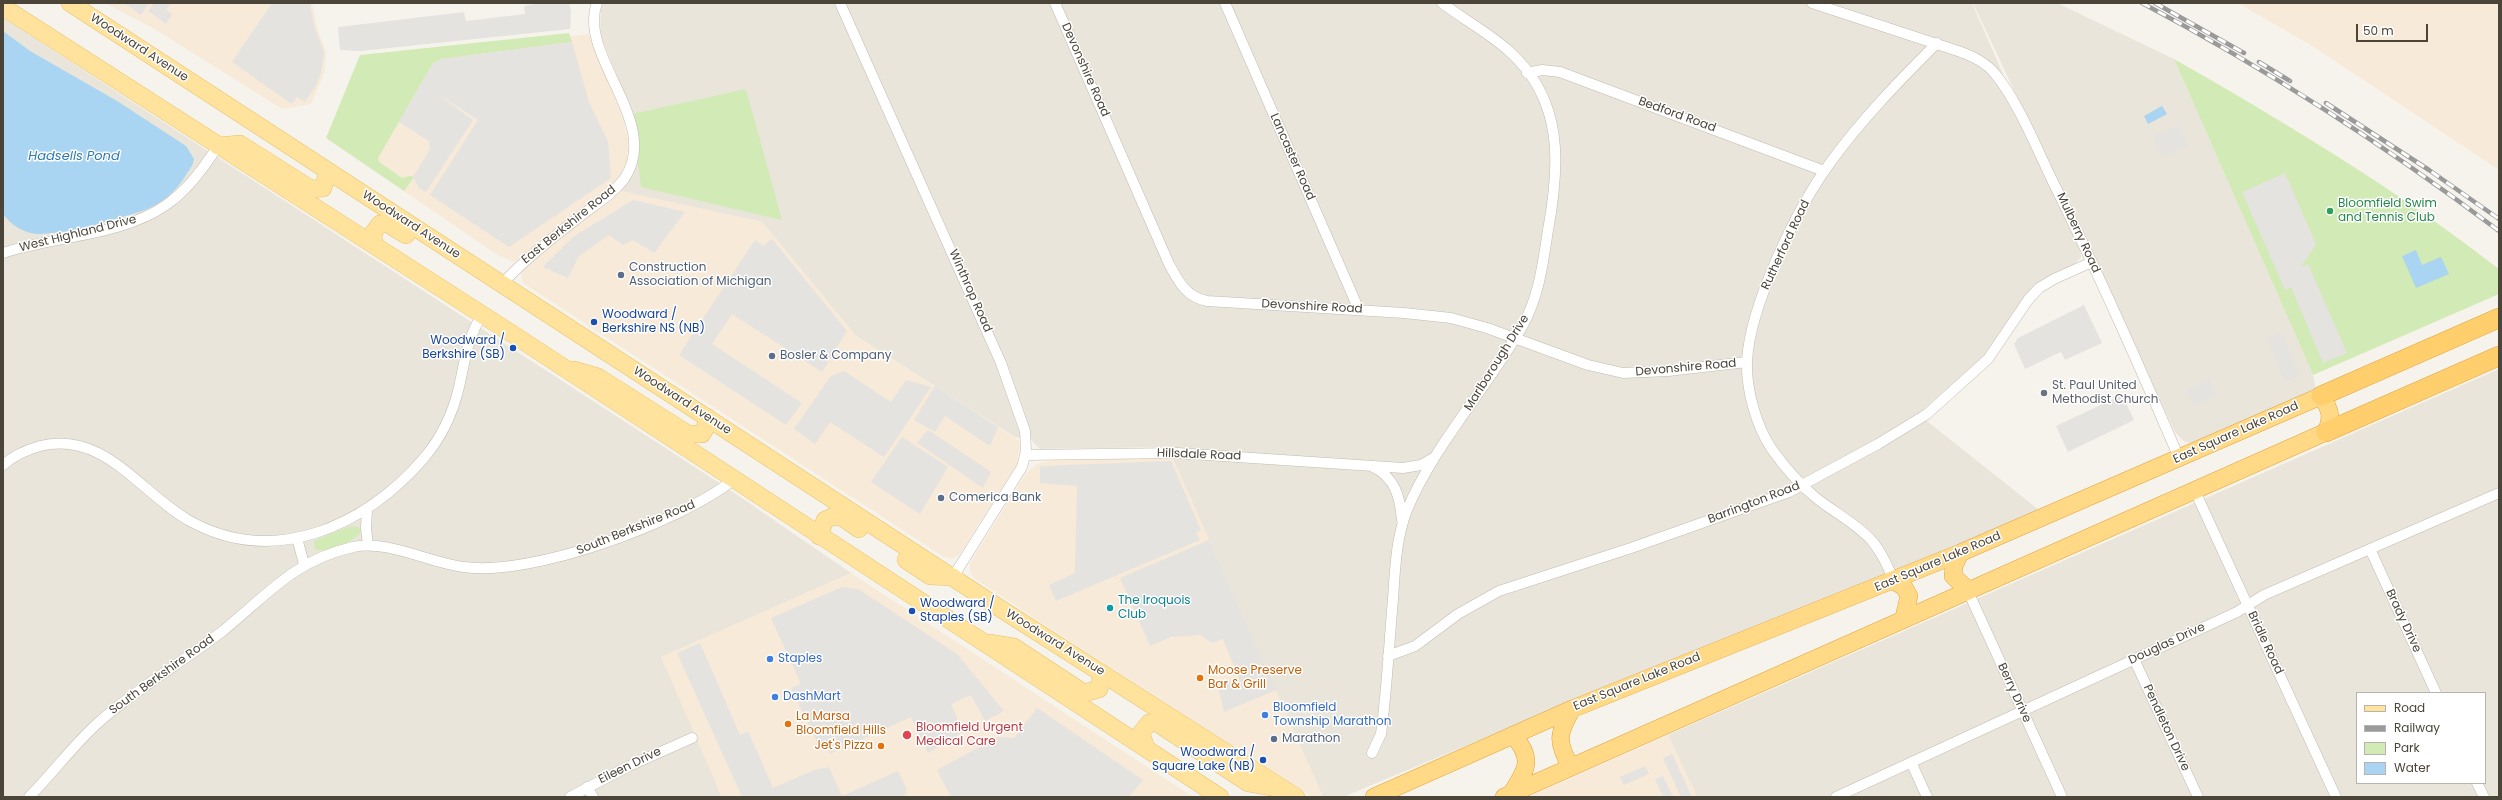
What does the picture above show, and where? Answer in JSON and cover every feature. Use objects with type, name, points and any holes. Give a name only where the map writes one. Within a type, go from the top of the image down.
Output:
[{"type":"highway","name":"East Square Lake Road","points":[[1374,797],[1572,709],[1894,581],[1960,553],[2499,318]]},
{"type":"highway","points":[[1507,795],[1904,617],[2499,356]]},
{"type":"highway","points":[[2321,396],[2331,414],[2326,432]]},
{"type":"highway","points":[[1960,553],[1954,566],[1953,576],[1956,581],[1967,590]]},
{"type":"highway","points":[[1894,581],[1904,587],[1909,596],[1904,617]]},
{"type":"highway","points":[[1571,767],[1561,750],[1560,739],[1563,727],[1572,709]]},
{"type":"highway","points":[[1507,795],[1524,773],[1527,760],[1522,745],[1513,735]]},
{"type":"main road","name":"Woodward Avenue","points":[[70,3],[328,172],[1289,793]]},
{"type":"main road","points":[[3,7],[482,315],[556,365],[1220,797]]},
{"type":"main road","points":[[218,146],[240,144],[311,189],[323,188],[328,172]]},
{"type":"main road","points":[[374,245],[374,230],[377,225],[386,224],[482,285],[502,284]]},
{"type":"main road","points":[[556,365],[598,377],[688,434],[702,434],[705,429],[707,417]]},
{"type":"main road","points":[[819,536],[822,525],[828,517],[843,518],[930,576],[953,577]]},
{"type":"main road","points":[[981,642],[1014,647],[1084,693],[1099,689],[1102,673]]},
{"type":"main road","points":[[1146,748],[1141,733],[1149,723],[1157,723],[1248,783],[1289,793]]},
{"type":"street","name":"East Berkshire Road","points":[[502,284],[529,256],[617,188],[632,163],[633,147],[630,125],[594,30],[594,18],[597,3]]},
{"type":"street","name":"Winthrop Road","points":[[840,3],[996,350],[1021,416],[1025,431],[1026,455],[1022,467],[953,577]]},
{"type":"street","name":"Devonshire Road","points":[[1055,3],[1169,264],[1187,293],[1207,301],[1446,317],[1515,338],[1588,365],[1623,372],[1668,372],[1747,362]]},
{"type":"street","name":"Lancaster Road","points":[[1225,3],[1359,310]]},
{"type":"street","name":"Marlborough Drive","points":[[1372,754],[1381,734],[1396,567],[1402,526],[1418,487],[1438,454],[1515,338],[1526,318],[1538,285],[1557,177],[1556,147],[1552,126],[1543,102],[1527,72],[1507,50],[1442,3]]},
{"type":"street","name":"Mulberry Road","points":[[1812,3],[1937,43],[1977,59],[2000,79],[2022,119],[2092,262],[2179,458]]},
{"type":"street","name":"Rutherford Road","points":[[1894,581],[1882,556],[1871,540],[1814,496],[1772,449],[1761,428],[1749,383],[1747,362],[1758,309],[1770,274],[1798,217],[1824,171],[1891,90],[1937,43]]},
{"type":"street","name":"Bedford Road","points":[[1527,72],[1542,70],[1560,72],[1824,171]]},
{"type":"street","name":"West Highland Drive","points":[[4,250],[124,224],[152,214],[172,201],[190,183],[218,146]]},
{"type":"street","name":"Barrington Road","points":[[1388,656],[1415,646],[1458,614],[1512,586],[1652,541],[1770,499],[1803,485],[1897,434],[1926,414],[1991,356],[2033,294],[2054,279],[2092,262]]},
{"type":"street","points":[[3,465],[15,456],[36,447],[54,444],[79,446],[101,454],[122,467],[175,512],[210,530],[232,537],[258,540],[297,538],[333,527],[367,510],[395,488],[423,459],[436,441],[456,399],[471,334],[482,315]]},
{"type":"street","name":"Hillsdale Road","points":[[1026,455],[1177,453],[1402,468],[1418,466],[1438,454]]},
{"type":"street","name":"Hillsdale Road","points":[[1371,466],[1387,476],[1396,489],[1400,500],[1402,526]]},
{"type":"street","name":"South Berkshire Road","points":[[29,797],[106,716],[221,632],[288,574],[304,564],[334,552],[368,545],[466,568],[488,568],[525,563],[578,552],[612,540],[699,502],[733,480]]},
{"type":"street","name":"Bridle Road","points":[[2194,489],[2336,797]]},
{"type":"street","name":"Douglas Drive","points":[[1836,797],[2247,606],[2264,594],[2499,493]]},
{"type":"street","points":[[367,510],[366,528],[368,545]]},
{"type":"street","points":[[297,538],[304,564]]},
{"type":"street","name":"Brady Drive","points":[[2370,549],[2436,692]]},
{"type":"street","name":"Berry Drive","points":[[1967,590],[2062,797]]},
{"type":"street","name":"Pendleton Drive","points":[[2134,659],[2198,797]]},
{"type":"street","name":"Eileen Drive","points":[[570,797],[629,766],[692,738]]},
{"type":"street","points":[[1911,762],[1927,797]]},
{"type":"street","points":[[2478,784],[2484,797]]},
{"type":"street","points":[[587,787],[592,797]]},
{"type":"shaded area","points":[[105,3],[312,3],[318,31],[326,52],[325,71],[311,104],[282,109],[158,31]]},
{"type":"shaded area","points":[[124,3],[149,3],[141,15]]},
{"type":"shaded area","points":[[154,3],[171,3],[166,10],[172,14],[166,24],[148,11]]},
{"type":"shaded area","points":[[272,3],[310,3],[314,26],[324,51],[322,69],[317,84],[305,102],[297,97],[292,104],[232,62]]},
{"type":"shaded area","points":[[541,3],[569,3],[571,11],[570,29],[361,51],[340,50],[338,27],[464,12],[466,21],[525,14],[524,6]]},
{"type":"shaded area","points":[[601,3],[1972,3],[2080,250],[2081,257],[2073,266],[2031,289],[1985,355],[1918,414],[2039,510],[1873,582],[1563,705],[1343,797],[1323,797],[1167,447],[1040,449],[1031,440],[1015,437],[856,336],[762,222],[620,191],[631,177],[637,161],[632,114],[600,34]]},
{"type":"shaded area","points":[[1973,3],[2057,3],[2174,59],[2313,375],[2316,390],[2195,443],[2185,442],[2175,432]]},
{"type":"shaded area","points":[[2238,3],[2499,3],[2499,170],[2314,47]]},
{"type":"shaded area","points":[[3,18],[730,490],[851,573],[662,657],[722,797],[3,797]]},
{"type":"shaded area","points":[[589,34],[623,118],[628,140],[627,161],[614,185],[514,262],[496,254],[363,163],[438,51]]},
{"type":"shaded area","points":[[572,42],[589,102],[608,142],[611,178],[509,247],[430,195],[478,120],[435,92],[473,120],[426,192],[419,188],[413,177],[429,151],[429,141],[399,122],[433,63],[442,59]]},
{"type":"shaded area","points":[[2179,125],[2189,146],[2163,157],[2153,136]]},
{"type":"shaded area","points":[[2285,173],[2316,244],[2301,267],[2308,264],[2347,353],[2323,363],[2291,287],[2285,290],[2242,192]]},
{"type":"shaded area","points":[[620,191],[762,222],[856,336],[1020,441],[1017,464],[959,555],[952,559],[944,557],[523,283],[521,274],[524,267]]},
{"type":"shaded area","points":[[633,200],[685,212],[654,253],[633,240],[623,245],[609,235],[579,256],[568,278],[543,267],[573,237]]},
{"type":"shaded area","points":[[772,239],[847,331],[822,372],[732,314],[712,344],[802,403],[786,425],[679,355],[755,240],[763,246]]},
{"type":"shaded area","points":[[2084,305],[2102,343],[2065,360],[2061,352],[2025,369],[2014,344],[2018,338]]},
{"type":"shaded area","points":[[2282,333],[2300,375],[2288,381],[2284,380],[2267,338]]},
{"type":"shaded area","points":[[2499,369],[2499,797],[1697,797],[1668,735]]},
{"type":"shaded area","points":[[844,371],[891,402],[906,380],[931,387],[884,457],[830,422],[815,444],[794,429],[831,376]]},
{"type":"shaded area","points":[[2209,380],[2219,395],[2195,406],[2186,390]]},
{"type":"shaded area","points":[[935,386],[998,427],[990,446],[945,416],[935,432],[914,420]]},
{"type":"shaded area","points":[[2122,395],[2134,420],[2068,452],[2056,426]]},
{"type":"shaded area","points":[[928,430],[991,472],[983,488],[917,443]]},
{"type":"shaded area","points":[[902,437],[948,467],[920,514],[871,482]]},
{"type":"shaded area","points":[[1173,458],[1323,797],[1312,797],[1031,616],[974,578],[970,572],[970,563],[1026,473],[1039,463],[1054,460]]},
{"type":"shaded area","points":[[1171,461],[1201,530],[1196,533],[1200,540],[1056,601],[1049,585],[1075,573],[1077,486],[1040,483],[1040,466]]},
{"type":"shaded area","points":[[1209,540],[1276,690],[1224,712],[1218,687],[1239,678],[1223,639],[1212,643],[1200,635],[1171,637],[1150,646],[1120,578]]},
{"type":"shaded area","points":[[851,573],[1193,797],[722,797],[661,657]]},
{"type":"shaded area","points":[[842,587],[858,589],[957,654],[1004,711],[985,721],[971,695],[951,704],[963,732],[928,753],[911,717],[830,754],[826,746],[820,748],[791,688],[801,684],[771,618]]},
{"type":"shaded area","points":[[700,643],[740,735],[748,731],[773,788],[814,770],[829,767],[842,796],[898,771],[907,789],[904,797],[742,797],[677,653]]},
{"type":"shaded area","points":[[1037,708],[1143,780],[1129,797],[951,797],[937,770],[998,737],[1014,738]]},
{"type":"shaded area","points":[[1668,735],[1697,797],[1528,797]]},
{"type":"shaded area","points":[[1672,754],[1692,797],[1681,797],[1663,758]]},
{"type":"shaded area","points":[[1645,766],[1649,774],[1624,785],[1620,777]]},
{"type":"shaded area","points":[[1663,776],[1673,797],[1663,797],[1655,779]]},
{"type":"green space","points":[[569,33],[572,42],[442,59],[433,63],[378,158],[379,162],[402,178],[410,176],[414,177],[404,191],[326,138],[360,55]]},
{"type":"green space","name":"Bloomfield Swim and Tennis Club","points":[[2174,59],[2299,132],[2421,211],[2499,269],[2499,294],[2313,375]]},
{"type":"green space","points":[[746,89],[782,220],[641,187],[632,114]]},
{"type":"green space","points":[[351,526],[358,527],[361,531],[353,539],[331,549],[318,550],[314,548],[314,541]]},
{"type":"water","name":"Hadsells Pond","points":[[3,31],[30,51],[117,101],[186,146],[194,159],[190,170],[177,187],[158,204],[147,209],[77,230],[34,234],[24,231],[10,222],[3,214]]},
{"type":"water","points":[[2162,106],[2167,114],[2148,124],[2144,116]]},
{"type":"water","points":[[2416,250],[2422,265],[2441,257],[2449,274],[2416,288],[2402,256]]},
{"type":"railway","points":[[2142,3],[2189,28],[2325,110],[2413,169],[2499,231]]},
{"type":"railway","points":[[2155,3],[2244,53]]},
{"type":"railway","points":[[2259,62],[2290,81]]},
{"type":"railway","points":[[2326,103],[2429,170],[2499,219]]},
{"type":"place","name":"Bloomfield Swim and Tennis Club","points":[[2330,211]]},
{"type":"place","name":"Construction Association of Michigan","points":[[621,275]]},
{"type":"place","name":"Woodward / Berkshire NS (NB)","points":[[594,322]]},
{"type":"place","name":"Woodward / Berkshire (SB)","points":[[513,348]]},
{"type":"place","name":"Bosler & Company","points":[[772,356]]},
{"type":"place","name":"St. Paul United Methodist Church","points":[[2044,393]]},
{"type":"place","name":"Comerica Bank","points":[[941,498]]},
{"type":"place","name":"The Iroquois Club","points":[[1110,608]]},
{"type":"place","name":"Woodward / Staples (SB)","points":[[912,611]]},
{"type":"place","name":"Staples","points":[[770,659]]},
{"type":"place","name":"Moose Preserve Bar & Grill","points":[[1200,678]]},
{"type":"place","name":"DashMart","points":[[775,697]]},
{"type":"place","name":"Bloomfield Township Marathon","points":[[1265,715]]},
{"type":"place","name":"La Marsa Bloomfield Hills","points":[[788,724]]},
{"type":"place","name":"Bloomfield Urgent Medical Care","points":[[907,735]]},
{"type":"place","name":"Marathon","points":[[1274,739]]},
{"type":"place","name":"Jet's Pizza","points":[[881,746]]},
{"type":"place","name":"Woodward / Square Lake (NB)","points":[[1263,760]]}]
